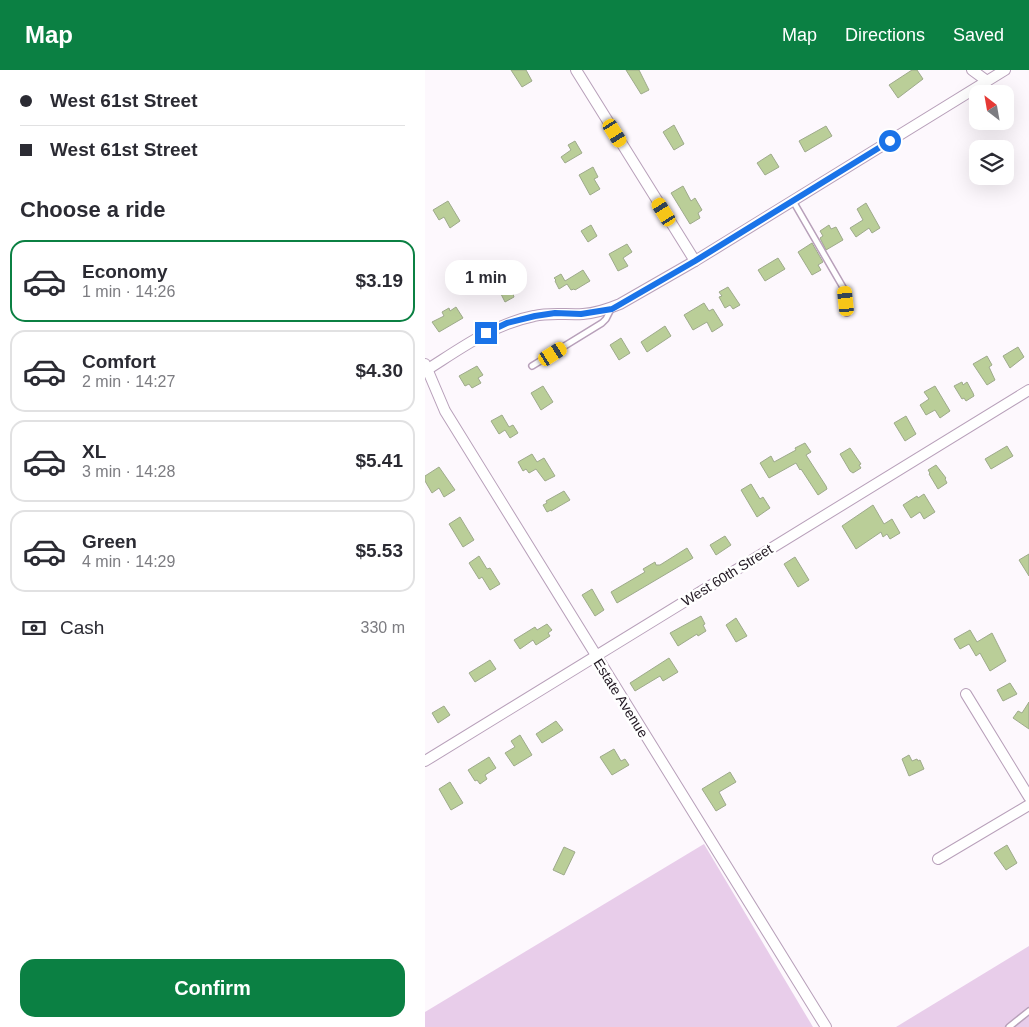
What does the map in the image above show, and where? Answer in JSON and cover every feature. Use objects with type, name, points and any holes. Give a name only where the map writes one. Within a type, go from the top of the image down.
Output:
[{"type":"street","points":[[577,70],[695,261]]},
{"type":"street","points":[[972,70],[987,81]]},
{"type":"street","points":[[426,368],[486,333],[514,321],[544,314],[581,314],[612,309],[695,261],[1005,70]]},
{"type":"street","name":"Estate Avenue","points":[[426,368],[445,411],[826,1027]]},
{"type":"street","name":"West 60th Street","points":[[425,760],[1029,390]]},
{"type":"street","points":[[966,694],[1029,797]]},
{"type":"street","points":[[938,859],[1029,805]]},
{"type":"lane","points":[[793,201],[845,289],[847,313]]},
{"type":"lane","points":[[532,366],[602,323],[612,309]]},
{"type":"lane","points":[[1009,1027],[1029,1011]]},
{"type":"shaded area","points":[[704,844],[813,1027],[425,1027],[425,1012]]},
{"type":"shaded area","points":[[1029,946],[1029,1027],[896,1027]]},
{"type":"building","points":[[511,70],[526,70],[532,81],[522,87]]},
{"type":"building","points":[[626,70],[639,70],[649,90],[641,94]]},
{"type":"building","points":[[912,70],[917,70],[923,79],[898,98],[889,85]]},
{"type":"building","points":[[674,125],[684,144],[674,150],[663,132]]},
{"type":"building","points":[[826,126],[832,136],[805,152],[799,141]]},
{"type":"building","points":[[575,141],[582,153],[565,163],[561,157],[571,150],[568,145]]},
{"type":"building","points":[[771,154],[779,167],[765,175],[757,163]]},
{"type":"building","points":[[593,167],[598,177],[594,179],[600,189],[590,195],[579,175]]},
{"type":"building","points":[[683,186],[691,201],[695,198],[702,210],[698,213],[700,218],[690,224],[671,193]]},
{"type":"building","points":[[448,201],[460,221],[450,228],[444,217],[439,220],[433,210]]},
{"type":"building","points":[[866,203],[880,228],[872,233],[869,228],[856,237],[850,228],[863,220],[857,209]]},
{"type":"building","points":[[591,225],[597,236],[588,242],[581,231]]},
{"type":"building","points":[[829,225],[831,229],[836,227],[843,240],[826,250],[820,238],[823,236],[820,231]]},
{"type":"building","points":[[812,243],[823,262],[818,265],[821,270],[812,275],[798,252]]},
{"type":"building","points":[[627,244],[632,252],[623,258],[628,266],[618,271],[609,254]]},
{"type":"building","points":[[778,258],[785,269],[765,281],[758,270]]},
{"type":"building","points":[[583,270],[590,281],[575,290],[571,290],[567,284],[559,289],[554,278],[561,274],[565,281]]},
{"type":"building","points":[[507,271],[509,275],[512,273],[522,289],[505,302],[496,284],[503,279],[501,275]]},
{"type":"building","points":[[728,287],[740,305],[733,309],[730,305],[725,308],[719,297],[722,296],[719,292]]},
{"type":"building","points":[[704,303],[709,311],[713,309],[723,325],[712,332],[707,322],[693,330],[684,315]]},
{"type":"building","points":[[456,307],[463,318],[439,332],[432,322],[444,316],[442,312],[449,308],[450,311]]},
{"type":"building","points":[[665,326],[671,336],[647,352],[641,342]]},
{"type":"building","points":[[621,338],[630,353],[619,360],[610,345]]},
{"type":"building","points":[[1018,347],[1024,357],[1010,368],[1003,356]]},
{"type":"building","points":[[987,356],[992,365],[989,367],[995,380],[987,385],[973,364]]},
{"type":"building","points":[[477,366],[483,375],[478,378],[481,383],[472,388],[469,384],[465,386],[459,376]]},
{"type":"building","points":[[962,382],[963,385],[967,382],[974,396],[966,401],[964,398],[962,399],[954,386]]},
{"type":"building","points":[[543,386],[553,402],[541,410],[531,393]]},
{"type":"building","points":[[935,386],[950,411],[940,418],[935,410],[926,415],[920,405],[929,399],[924,392]]},
{"type":"building","points":[[502,415],[509,427],[513,425],[518,433],[510,438],[505,430],[499,434],[491,421]]},
{"type":"building","points":[[906,416],[916,434],[905,441],[894,423]]},
{"type":"building","points":[[805,443],[811,452],[806,455],[827,489],[818,495],[796,463],[769,478],[760,463],[771,456],[774,462]]},
{"type":"building","points":[[1007,446],[1013,456],[991,469],[985,459]]},
{"type":"building","points":[[850,448],[861,464],[859,465],[861,468],[853,473],[840,454]]},
{"type":"building","points":[[532,454],[537,462],[544,458],[555,476],[545,481],[536,469],[529,473],[526,469],[523,471],[518,462]]},
{"type":"building","points":[[936,465],[946,478],[947,483],[938,489],[928,470]]},
{"type":"building","points":[[439,467],[455,490],[444,497],[439,488],[432,493],[425,481],[425,476]]},
{"type":"building","points":[[751,484],[760,499],[763,497],[770,508],[757,517],[741,490]]},
{"type":"building","points":[[564,491],[570,500],[547,512],[543,505],[547,503],[546,501]]},
{"type":"building","points":[[924,494],[935,512],[924,519],[920,512],[911,518],[903,505]]},
{"type":"building","points":[[873,505],[884,524],[892,519],[900,533],[890,539],[887,534],[883,537],[881,532],[856,549],[842,526]]},
{"type":"building","points":[[460,517],[474,540],[463,547],[449,524]]},
{"type":"building","points":[[725,536],[731,545],[716,555],[710,545]]},
{"type":"building","points":[[687,548],[693,558],[617,603],[611,592],[645,572],[643,569],[655,562],[656,565],[660,565]]},
{"type":"building","points":[[1029,554],[1029,576],[1019,560]]},
{"type":"building","points":[[479,556],[487,569],[490,568],[500,584],[490,590],[482,577],[479,579],[469,563]]},
{"type":"building","points":[[795,557],[809,580],[798,587],[784,564]]},
{"type":"building","points":[[592,589],[604,610],[595,616],[582,595]]},
{"type":"building","points":[[701,616],[706,631],[698,636],[697,634],[678,646],[670,633]]},
{"type":"building","points":[[736,618],[747,636],[736,642],[726,625]]},
{"type":"building","points":[[547,624],[552,630],[548,633],[550,636],[536,645],[533,640],[520,649],[514,640],[535,627],[537,630]]},
{"type":"building","points":[[970,630],[977,642],[992,633],[1006,661],[990,671],[980,653],[976,656],[969,644],[960,649],[954,639]]},
{"type":"building","points":[[669,658],[678,672],[663,681],[660,676],[635,691],[630,683]]},
{"type":"building","points":[[490,660],[496,669],[475,682],[469,673]]},
{"type":"building","points":[[1010,683],[1017,694],[1003,701],[997,690]]},
{"type":"building","points":[[1029,702],[1029,729],[1013,718],[1018,711],[1022,713]]},
{"type":"building","points":[[444,706],[450,715],[438,723],[432,713]]},
{"type":"building","points":[[556,721],[563,730],[542,743],[536,734]]},
{"type":"building","points":[[520,735],[532,755],[514,766],[505,753],[515,747],[511,741]]},
{"type":"building","points":[[614,749],[621,761],[625,759],[629,765],[612,775],[600,757]]},
{"type":"building","points":[[909,755],[912,761],[920,760],[924,769],[909,776],[902,759]]},
{"type":"building","points":[[489,757],[496,768],[485,775],[487,779],[480,784],[477,780],[475,781],[468,770]]},
{"type":"building","points":[[730,772],[736,782],[719,792],[726,805],[716,811],[702,789]]},
{"type":"building","points":[[450,782],[463,803],[451,810],[439,789]]},
{"type":"building","points":[[1007,845],[1017,863],[1006,870],[994,853]]},
{"type":"building","points":[[564,847],[575,852],[564,875],[553,870]]},
{"type":"route","points":[[486,333],[507,323],[535,316],[555,313],[581,314],[612,309],[695,261],[890,141]]}]
